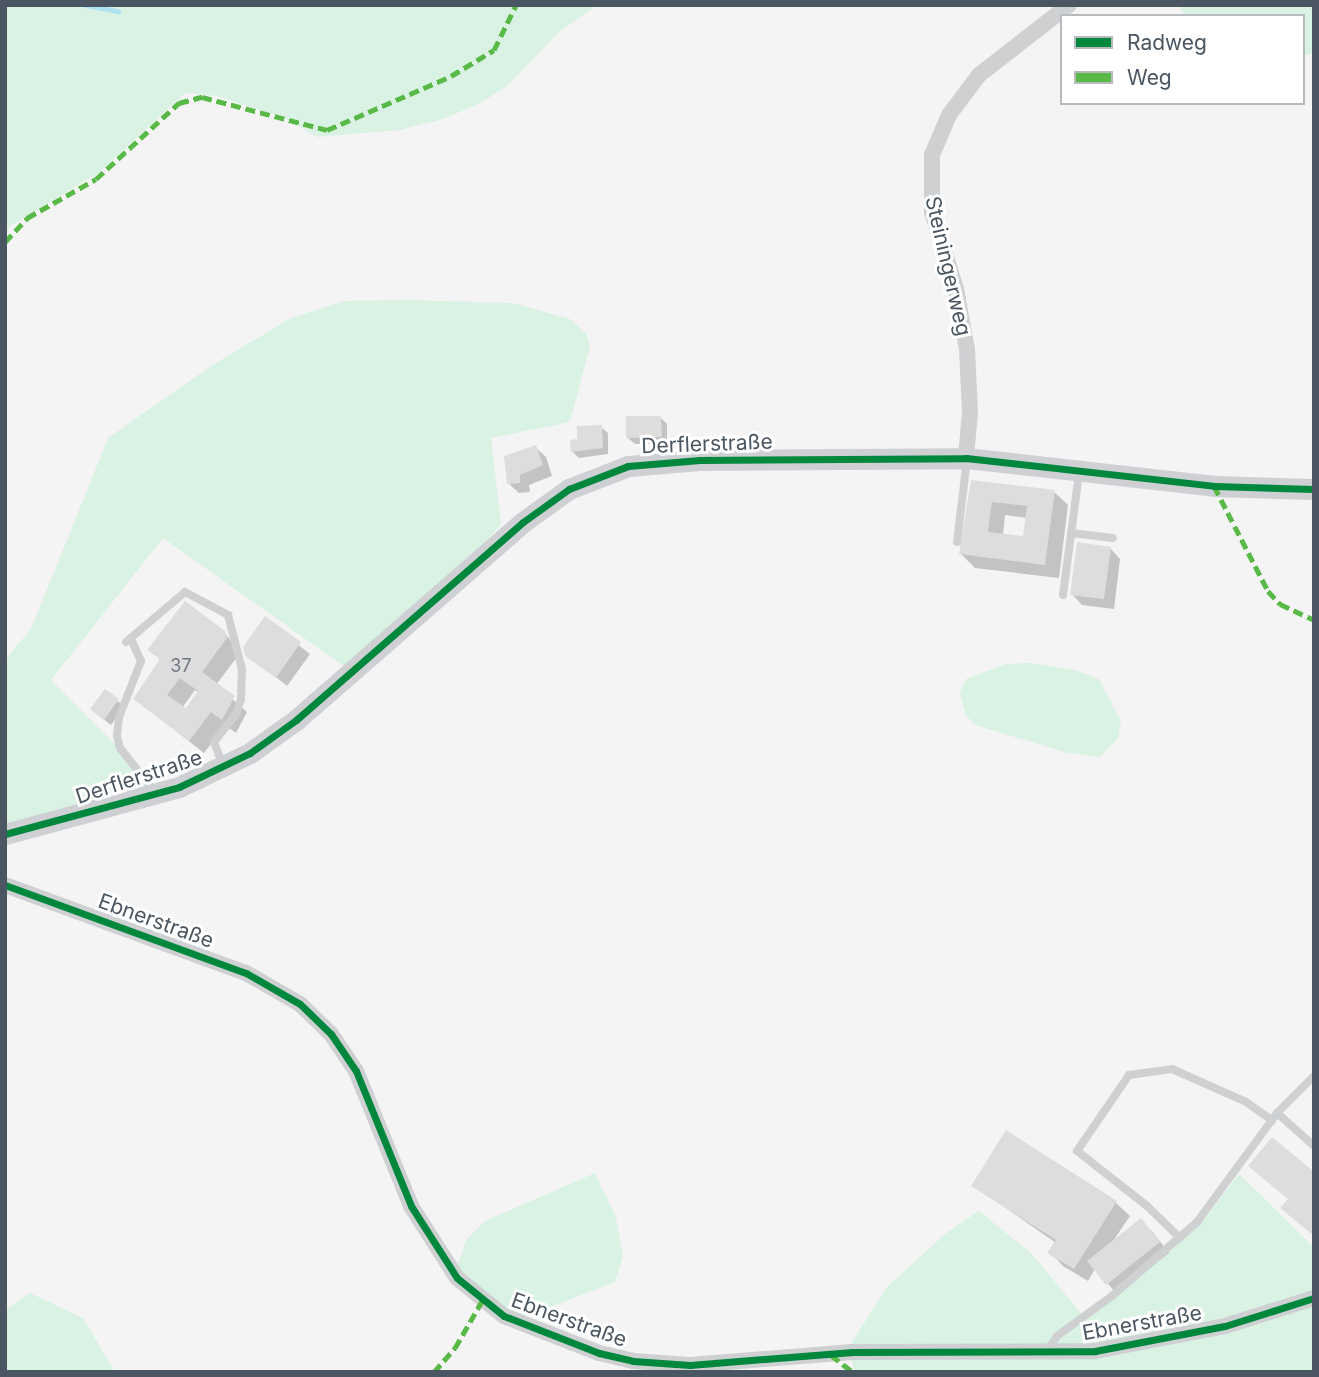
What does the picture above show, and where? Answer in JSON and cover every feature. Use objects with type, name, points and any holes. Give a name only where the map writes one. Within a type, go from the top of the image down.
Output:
[{"type":"street","name":"Steiningerweg","points":[[966,458],[970,411],[966,342],[932,212],[932,155],[949,115],[979,75],[1069,5]]},
{"type":"street","name":"Derflerstraße","points":[[5,835],[156,794],[224,767],[296,720],[523,522],[569,489],[607,471],[644,463],[701,460],[966,458],[1226,487],[1314,489]]},
{"type":"street","name":"Ebnerstraße","points":[[5,885],[246,973],[307,1009],[356,1070],[397,1178],[436,1251],[470,1292],[513,1321],[618,1358],[668,1365],[852,1352],[1095,1351],[1150,1343],[1225,1326],[1314,1298]]},
{"type":"lane","points":[[957,542],[966,458]]},
{"type":"lane","points":[[1063,595],[1080,470]]},
{"type":"lane","points":[[1071,533],[1113,538]]},
{"type":"lane","points":[[156,794],[120,748],[117,736],[119,717],[141,661],[128,640],[185,592],[223,610],[231,619],[242,669],[241,699],[236,714],[214,742],[224,767]]},
{"type":"lane","points":[[1180,1238],[1147,1206],[1077,1151],[1129,1074],[1172,1069],[1275,1117],[1314,1146]]},
{"type":"lane","points":[[1046,1352],[1057,1336],[1180,1238],[1205,1214],[1275,1117],[1314,1076]]},
{"type":"green space","points":[[5,5],[597,5],[559,32],[507,86],[481,103],[443,119],[399,130],[317,137],[284,118],[217,96],[185,93],[100,172],[10,226],[5,233]]},
{"type":"green space","points":[[1179,5],[1314,5],[1314,53],[1305,55],[1305,14],[1184,14]]},
{"type":"green space","points":[[343,301],[512,303],[570,319],[586,334],[590,346],[570,422],[491,438],[501,524],[477,552],[345,667],[163,538],[51,680],[157,786],[5,827],[5,660],[31,629],[108,438],[211,366],[291,318]]},
{"type":"green space","points":[[1032,663],[1075,670],[1099,679],[1121,721],[1118,738],[1100,757],[1067,753],[976,725],[966,716],[960,693],[966,679],[1006,664]]},
{"type":"green space","points":[[595,1173],[616,1217],[623,1256],[615,1282],[522,1318],[475,1288],[457,1267],[466,1240],[485,1221]]},
{"type":"green space","points":[[1239,1174],[1314,1247],[1314,1372],[853,1372],[851,1344],[886,1288],[945,1234],[979,1211],[1032,1254],[1085,1318],[1163,1258],[1206,1217]]},
{"type":"green space","points":[[30,1293],[83,1318],[115,1372],[5,1372],[5,1310]]},
{"type":"building","points":[[626,416],[661,416],[662,437],[626,438]]},
{"type":"building","points":[[602,425],[603,448],[571,452],[570,440],[577,439],[577,426]]},
{"type":"building","points":[[536,445],[543,465],[520,475],[520,483],[507,484],[504,456]]},
{"type":"building","points":[[971,480],[1055,490],[1045,565],[959,554]],"holes":[[[992,502],[1027,506],[1023,536],[988,532]]]},
{"type":"building","points":[[1077,542],[1111,547],[1104,599],[1070,595]]},
{"type":"building","points":[[185,601],[225,631],[227,638],[202,672],[235,696],[222,720],[211,712],[189,741],[133,699],[160,659],[147,650]],"holes":[[[180,678],[198,691],[186,708],[167,695]]]},
{"type":"building","points":[[265,616],[301,642],[276,678],[245,656],[243,647]]},
{"type":"building","points":[[105,689],[119,699],[104,720],[90,709]]},
{"type":"building","points":[[1006,1130],[1117,1201],[1074,1269],[1047,1253],[1056,1240],[971,1186]]},
{"type":"building","points":[[1272,1137],[1314,1172],[1314,1236],[1280,1208],[1288,1199],[1248,1166]]},
{"type":"building","points":[[1141,1218],[1160,1242],[1106,1285],[1087,1261]]},
{"type":"waterway","points":[[86,5],[118,11]]},
{"type":"marked path","points":[[5,242],[27,218],[96,179],[179,103],[202,97],[327,130],[451,76],[494,50],[516,5]]},
{"type":"marked path","points":[[1214,486],[1268,591],[1280,604],[1314,620]]},
{"type":"marked path","points":[[434,1372],[455,1348],[482,1301]]},
{"type":"marked path","points":[[831,1355],[853,1372]]},
{"type":"cycle path","points":[[5,834],[179,787],[250,753],[296,720],[523,522],[569,489],[628,466],[700,460],[966,458],[1214,486],[1314,489]]},
{"type":"cycle path","points":[[5,885],[246,973],[300,1004],[331,1034],[356,1071],[411,1206],[457,1278],[504,1316],[599,1353],[633,1361],[690,1365],[852,1352],[1095,1351],[1225,1326],[1314,1298]]}]
